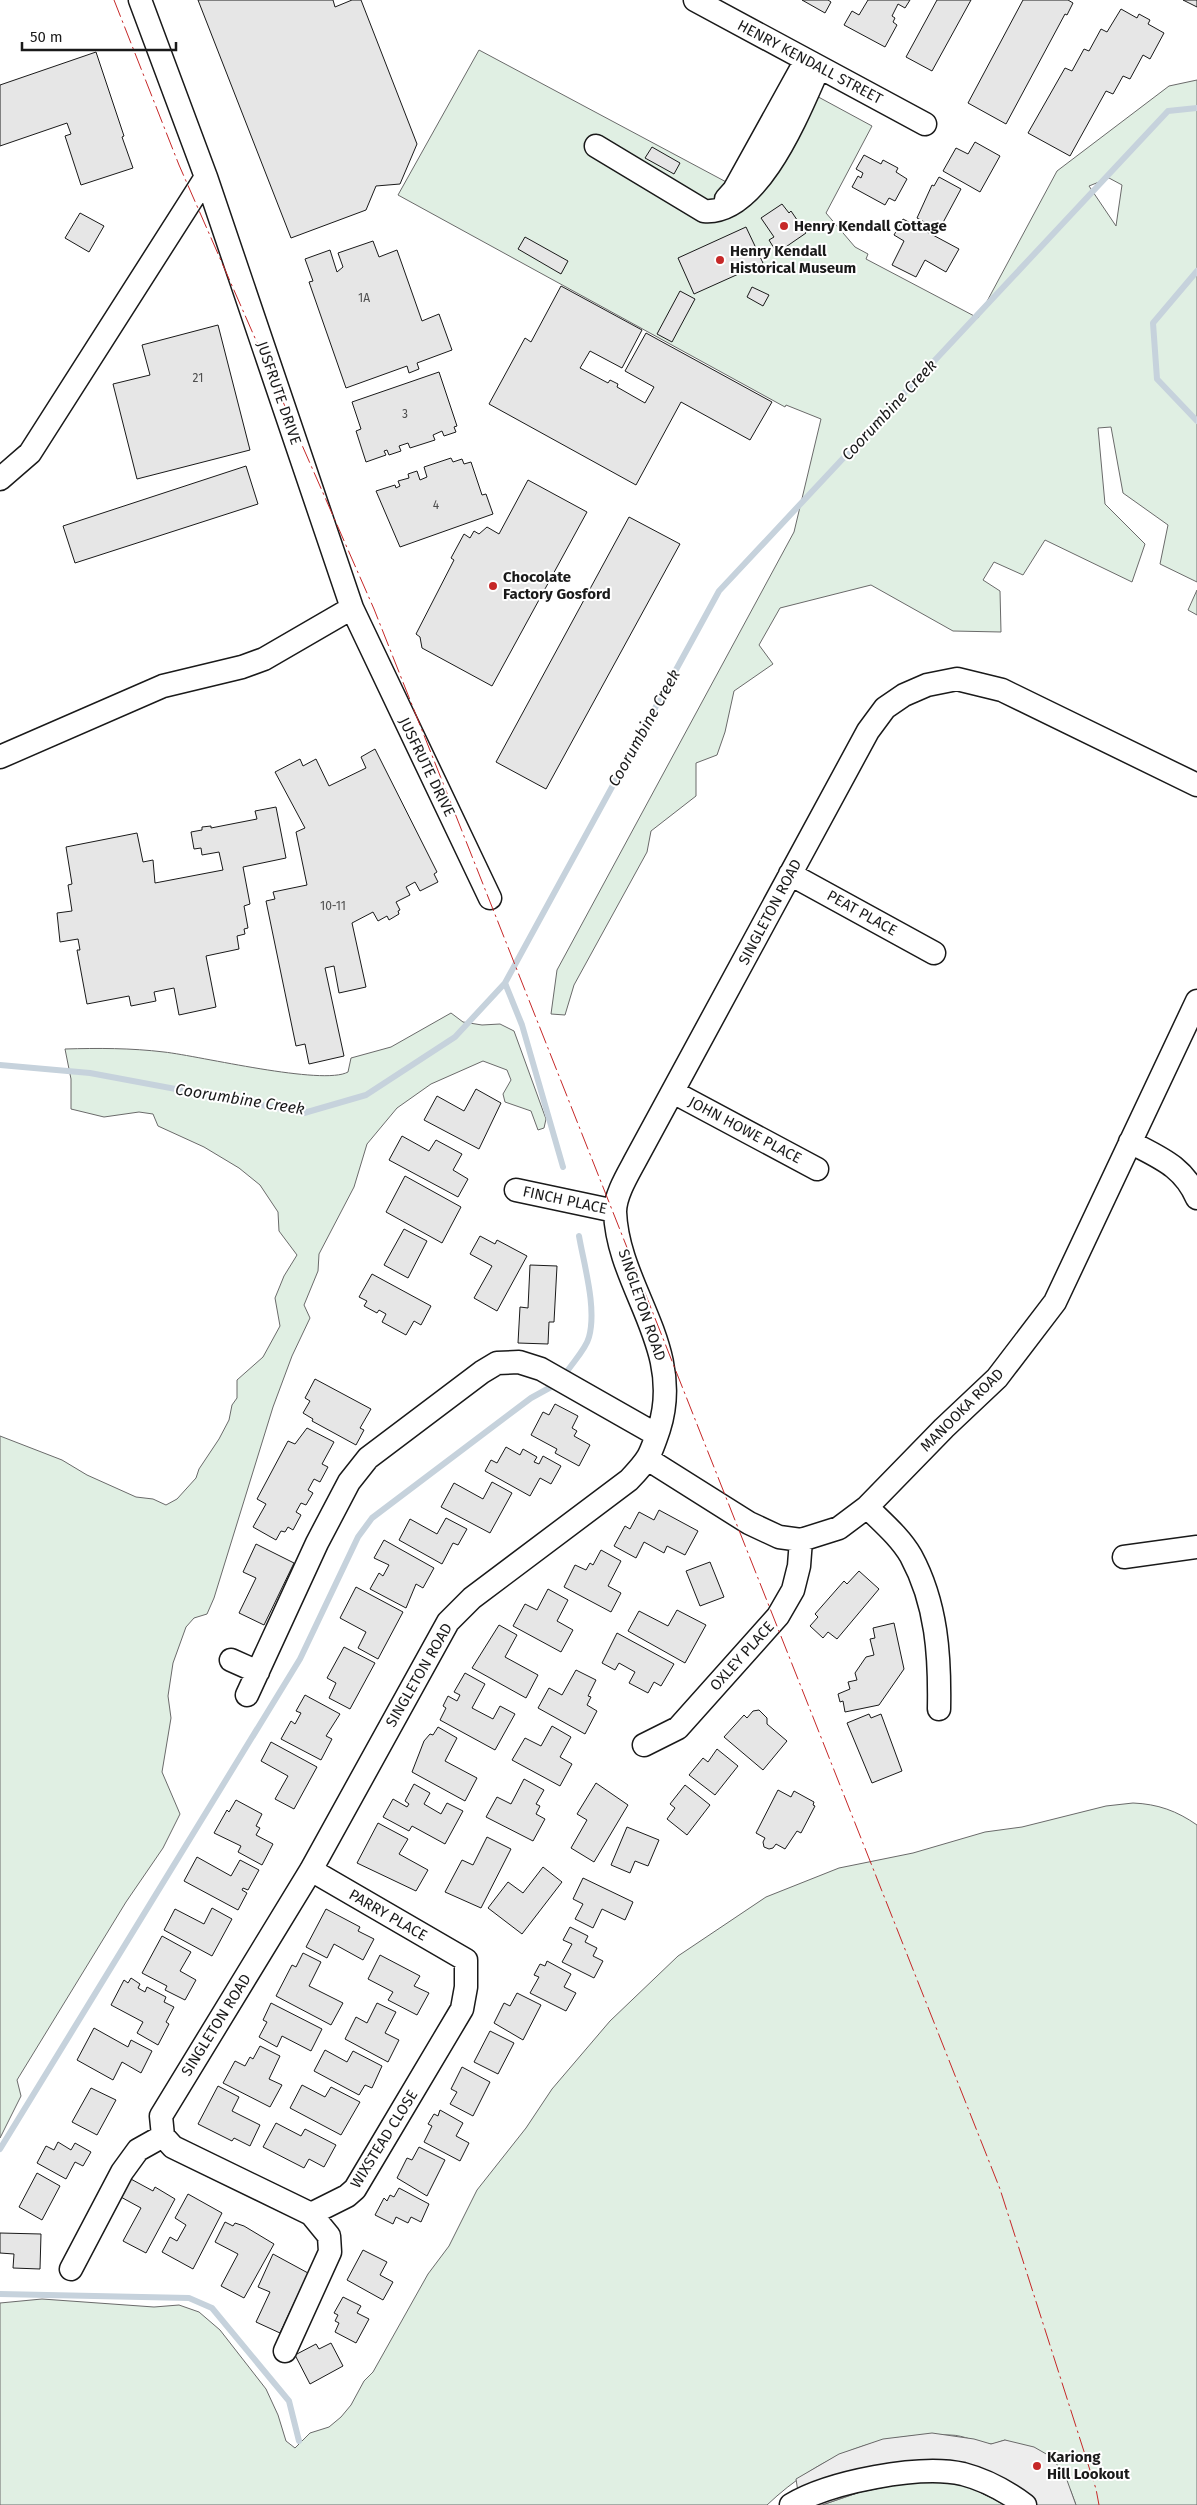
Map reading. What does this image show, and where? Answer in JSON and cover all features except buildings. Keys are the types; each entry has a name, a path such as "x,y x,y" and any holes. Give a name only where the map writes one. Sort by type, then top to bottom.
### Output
{"street":[{"name":"JUSFRUTE DRIVE","path":"140,0 206,177 352,608 490,898"},
{"name":"HENRY KENDALL STREET","path":"695,0 926,124"},
{"path":"596,146 704,211 716,212 742,199 766,171 798,114 813,64"},
{"path":"0,480 30,453 206,177"},
{"path":"0,756 163,686 242,667 264,658 352,608"},
{"name":"SINGLETON ROAD","path":"163,2136 161,2116 311,1870 448,1622 472,1598 629,1480 649,1460 662,1417 666,1379 657,1342 622,1251 615,1211 621,1191 636,1159 868,731 885,708 904,695 927,685 957,679 1002,690 1197,785"},
{"name":"PEAT PLACE","path":"790,874 934,953"},
{"name":"MANOOKA ROAD","path":"649,1460 749,1523 779,1537 801,1540 839,1528 867,1507 944,1428 997,1378 1055,1302 1197,1001"},
{"name":"JOHN HOWE PLACE","path":"673,1092 817,1169"},
{"path":"1130,1142 1166,1161 1189,1180 1197,1198"},
{"name":"FINCH PLACE","path":"516,1190 615,1211"},
{"path":"247,1694 317,1543 349,1482 368,1458 482,1372 497,1363 519,1362 541,1369 657,1434"},
{"path":"867,1507 894,1534 910,1555 924,1586 936,1626 940,1666 939,1709"},
{"name":"OXLEY PLACE","path":"644,1745 678,1728 778,1616 793,1590 799,1566 801,1540"},
{"path":"1124,1557 1197,1547"},
{"path":"231,1660 258,1672"},
{"name":"PARRY PLACE","path":"311,1870 466,1960"},
{"name":"WIXSTEAD CLOSE","path":"311,2214 347,2196 355,2189 462,2009 466,1987 466,1960"},
{"path":"71,2269 122,2172 138,2150 163,2136 173,2147 311,2214 329,2236 330,2252 285,2351"},
{"path":"791,2505 806,2496 860,2481 918,2472 962,2474 1004,2490 1025,2505"}],"green space":[{"path":"479,50 730,184 787,80 872,126 826,213 855,247 868,254 866,259 978,318 1057,171 1169,86 1197,80 1197,582 1160,564 1168,525 1123,493 1111,427 1098,428 1105,504 1145,544 1132,582 1045,540 1023,575 994,562 983,580 1000,591 1001,632 953,631 871,585 780,608 759,645 773,664 734,691 725,732 717,755 696,763 696,796 651,831 647,852 574,985 565,1015 551,1014 557,970 794,532 821,419 786,405 785,407 398,195","holes":["1109,178 1122,185 1116,226 1089,186"]},
{"path":"1197,590 1197,615 1188,610"},
{"path":"451,1013 463,1022 482,1025 500,1024 514,1031 546,1119 544,1128 538,1130 531,1111 505,1102 503,1094 511,1080 507,1070 483,1061 431,1084 397,1108 367,1144 354,1187 319,1254 318,1271 304,1305 310,1318 292,1356 273,1407 214,1598 207,1614 194,1618 186,1627 173,1663 168,1696 171,1718 162,1772 180,1814 163,1848 126,1902 17,2080 21,2096 0,2138 0,1436 62,1460 87,1475 136,1497 153,1499 166,1505 177,1499 196,1478 199,1469 229,1420 232,1405 237,1398 237,1380 263,1357 280,1326 275,1298 284,1276 297,1255 279,1231 278,1212 260,1185 239,1168 204,1147 158,1126 153,1114 139,1112 104,1117 71,1109 71,1079 65,1049 152,1051 288,1073 334,1075 348,1072 351,1058 391,1047"},
{"path":"1133,1803 1167,1809 1197,1825 1197,2505 1076,2505 1070,2489 1005,2440 991,2444 960,2436 924,2435 898,2438 851,2450 829,2460 808,2473 767,2505 0,2505 0,2303 42,2299 154,2307 179,2305 199,2312 220,2330 266,2389 278,2415 286,2441 295,2448 310,2433 329,2427 351,2405 364,2381 373,2372 428,2274 449,2246 477,2190 526,2128 552,2089 610,2021 678,1956 766,1897 839,1868 913,1853 985,1832 1022,1827 1106,1806"},
{"path":"916,2481 960,2482 1005,2505 822,2505 860,2492"}],"shaded area":[{"path":"932,2433 974,2439 991,2444 1005,2440 1034,2447 1048,2455 1064,2472 1076,2505 1005,2505 960,2482 915,2481 860,2492 822,2505 800,2505 796,2479 839,2454 883,2439"}],"waterway":[{"name":"Coorumbine Creek","path":"0,1065 90,1073 304,1113 366,1095 455,1037 505,983 719,591 1168,111 1197,108"},
{"name":"Coorumbine Creek","path":"1197,271 1153,323 1157,379 1197,421"},
{"path":"505,983 522,1025 563,1167"},
{"path":"566,1373 585,1346 591,1326 591,1300 579,1236"},
{"path":"0,2149 300,1659 358,1537 372,1518 531,1398 551,1387"},
{"path":"0,2294 189,2298 212,2308 289,2401 299,2441"}],"power":[{"path":"114,0 179,165 374,609 1000,2189 1096,2489 1099,2505"}],"place":[{"name":"Henry Kendall Cottage","path":"784,226"},
{"name":"Henry Kendall Historical Museum","path":"720,260"},
{"name":"Chocolate Factory Gosford","path":"493,586"},
{"name":"Kariong Hill Lookout","path":"1037,2466"}]}
